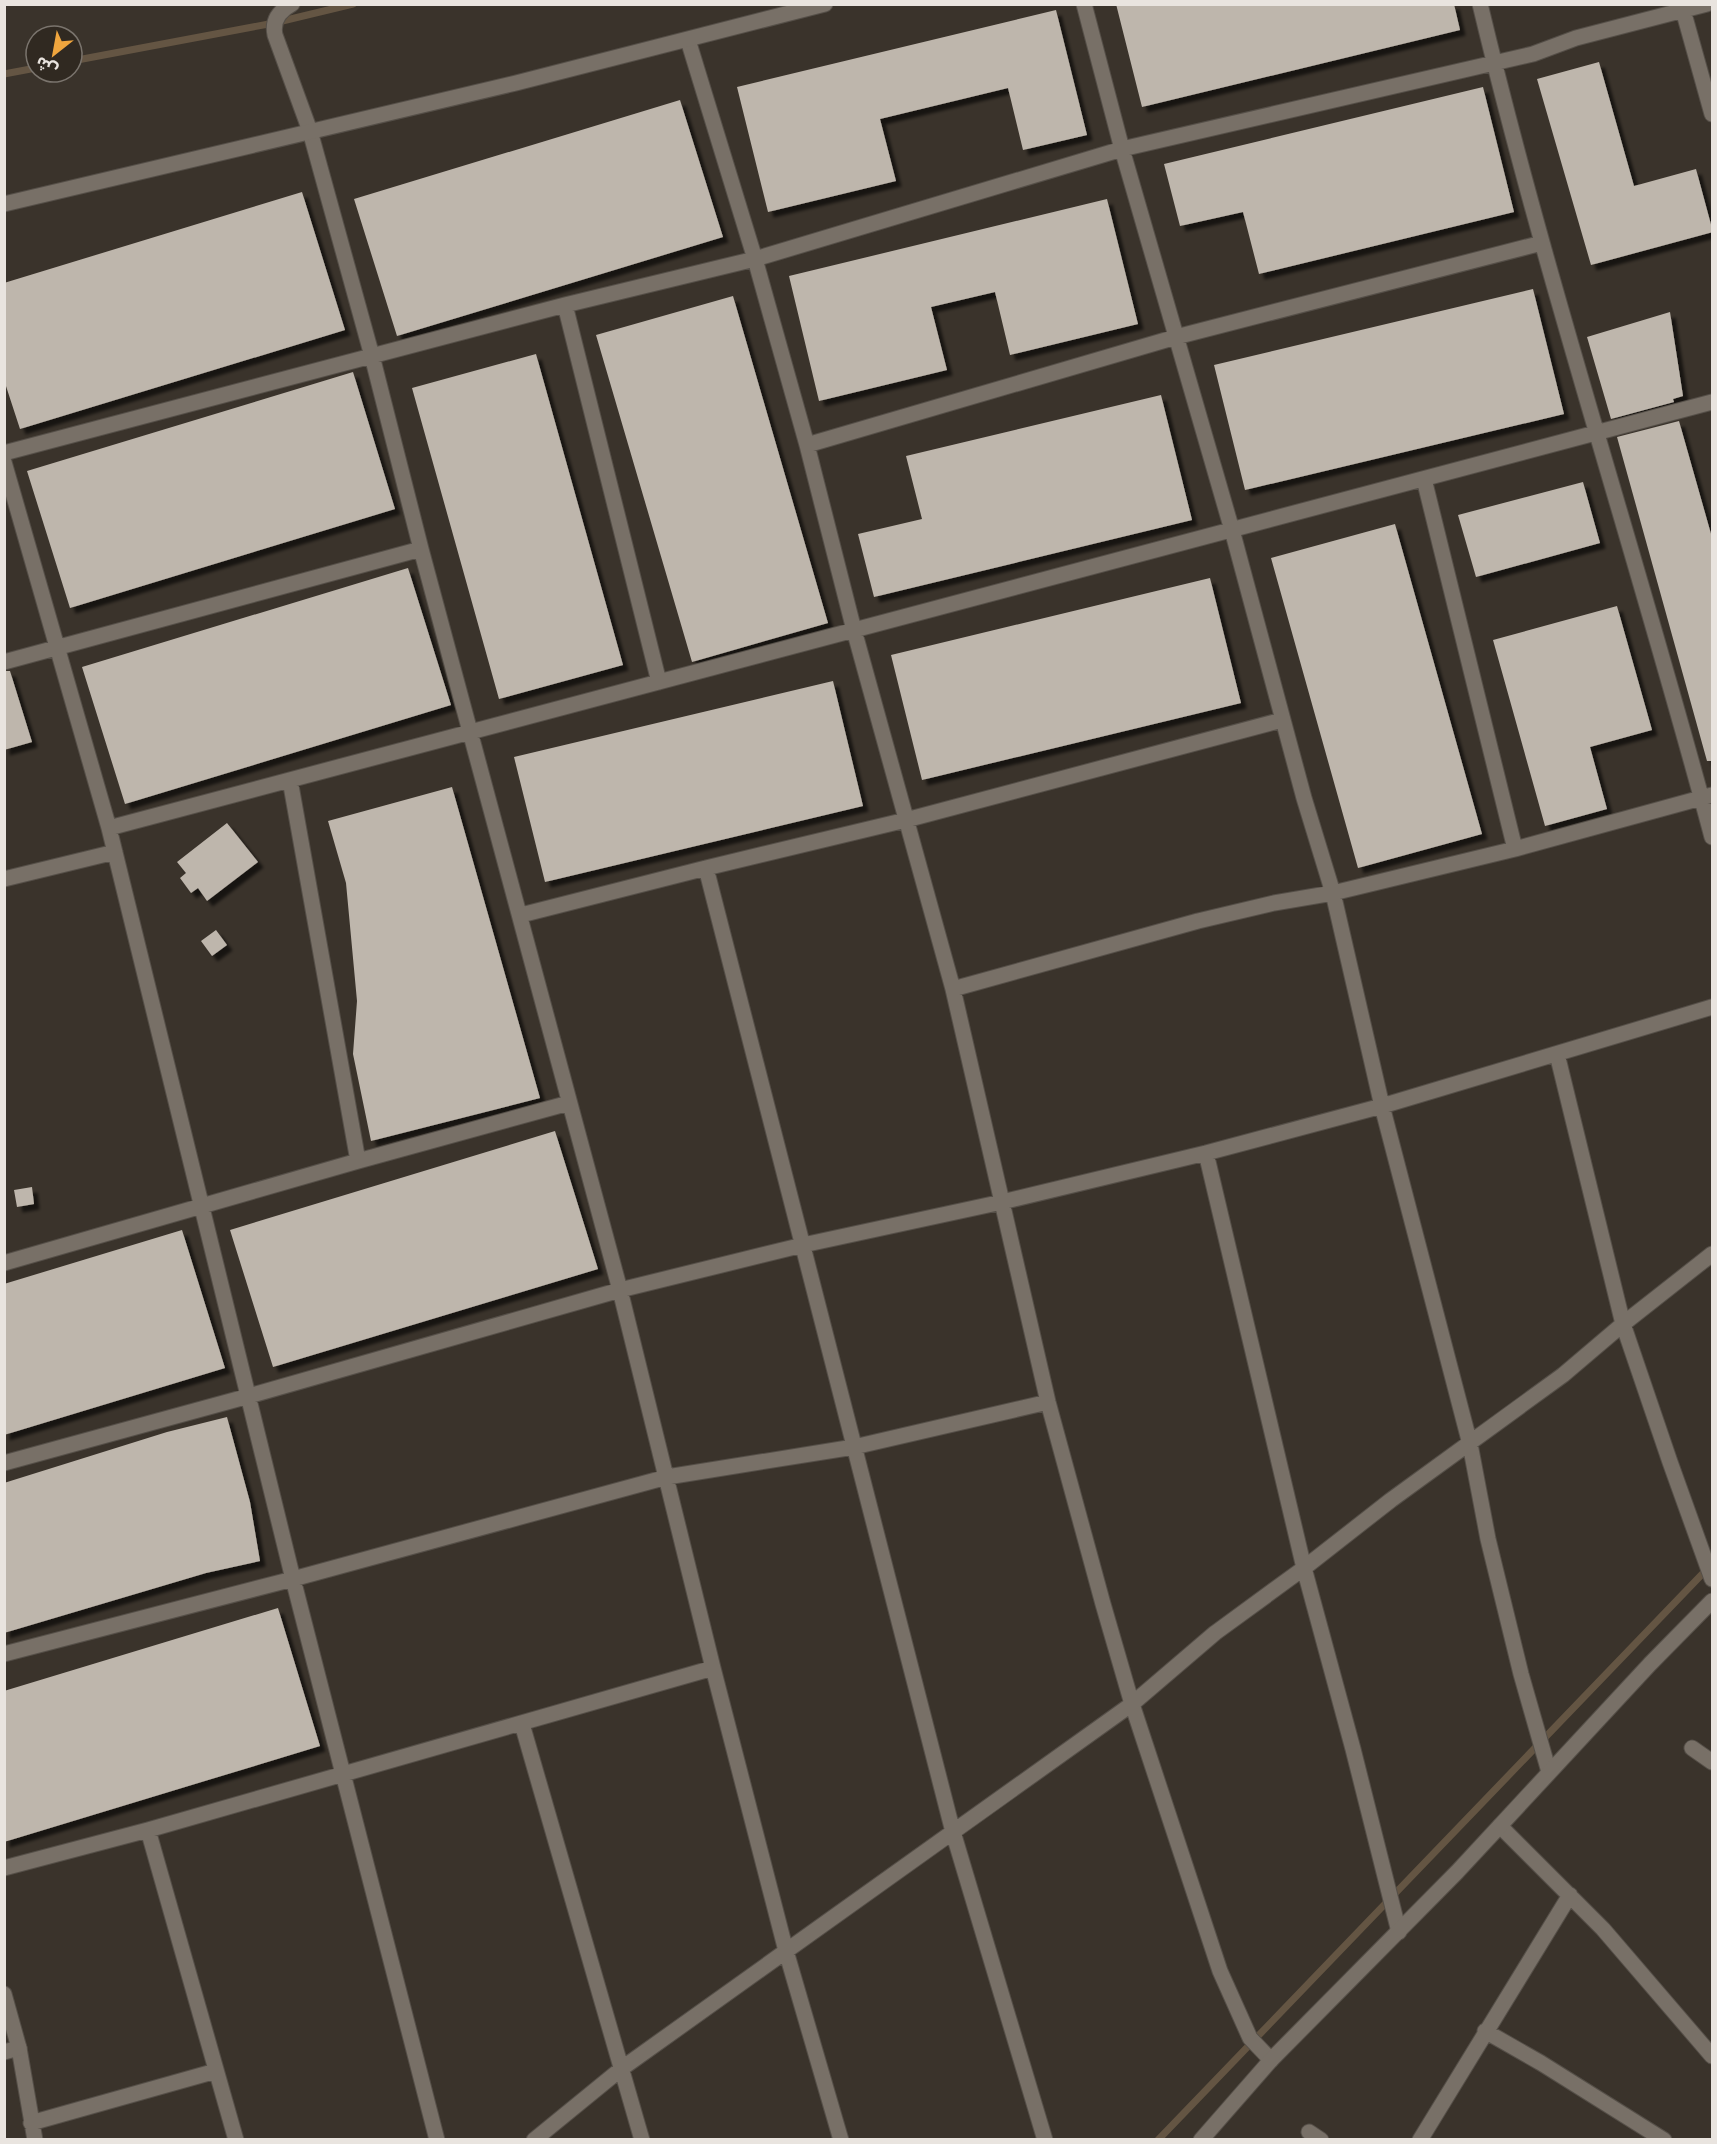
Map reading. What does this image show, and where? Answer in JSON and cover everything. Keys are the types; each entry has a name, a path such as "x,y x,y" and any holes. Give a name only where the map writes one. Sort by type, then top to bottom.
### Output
{"street":[{"path":"292,4 284,8 273,26 310,131 372,356 421,549 620,1290 713,1668 786,1951 841,2139"},
{"path":"4,204 516,83 825,4"},
{"path":"1084,4 1122,149 1232,530 1282,720 1333,893 1382,1106 1470,1444 1488,1539 1521,1674 1549,1772"},
{"path":"1480,4 1542,243 1707,796 1713,837"},
{"path":"4,453 565,305 754,259 1122,149 1533,54 1576,38 1707,4"},
{"path":"1683,10 1713,114"},
{"path":"688,40 807,445 854,630 953,989 1048,1402 1132,1704 1220,1971 1250,2038 1271,2060"},
{"path":"807,445 1176,337 1542,243"},
{"path":"565,305 659,682"},
{"path":"109,828 1713,402"},
{"path":"4,462 109,828 293,1579 437,2139"},
{"path":"1424,479 1515,849"},
{"path":"4,662 421,549"},
{"path":"520,915 906,820 1282,720"},
{"path":"291,780 358,1161"},
{"path":"953,989 1198,921 1274,903 1333,893 1515,849 1707,796"},
{"path":"4,879 115,852"},
{"path":"706,868 953,1832 1045,2139"},
{"path":"4,1463 620,1290 803,1245 1002,1202 1206,1153 1382,1106 1713,1007"},
{"path":"1557,1054 1623,1324 1713,1579"},
{"path":"4,1263 569,1103"},
{"path":"1206,1153 1304,1568 1356,1760 1399,1932"},
{"path":"534,2139 621,2069 1132,1704 1215,1633 1391,1500 1563,1375 1623,1324 1713,1254"},
{"path":"4,1654 293,1579 667,1477 854,1447 1048,1402"},
{"path":"1201,2139 1271,2060 1399,1932 1713,1601"},
{"path":"4,1868 148,1830 713,1668"},
{"path":"522,1724 642,2139"},
{"path":"1692,1748 1713,1762"},
{"path":"1500,1826 1603,1929 1713,2056"},
{"path":"148,1830 236,2139"},
{"path":"1420,2139 1570,1895"},
{"path":"4,1994 12,2050 35,2139"},
{"path":"1485,2031 1664,2139"},
{"path":"31,2123 216,2072"}],"building":[{"path":"1116,4 1454,4 1460,30 1142,107"},
{"path":"1056,10 1087,135 1023,150 1008,88 880,119 896,181 768,212 737,87"},
{"path":"1599,62 1634,186 1696,169 1713,232 1591,265 1537,79"},
{"path":"1483,87 1514,212 1259,274 1243,212 1180,226 1164,164"},
{"path":"680,100 723,237 397,336 354,199"},
{"path":"302,192 345,330 20,429 4,380 4,283"},
{"path":"1107,199 1138,324 1010,355 995,292 931,307 947,370 819,401 789,276"},
{"path":"1533,289 1564,414 1245,490 1214,365"},
{"path":"733,296 828,623 692,662 596,335"},
{"path":"1670,312 1683,396 1673,399 1674,402 1611,419 1587,337"},
{"path":"536,354 623,665 499,699 412,388"},
{"path":"353,372 395,509 70,608 27,471"},
{"path":"1161,395 1192,520 874,597 858,534 922,519 906,456"},
{"path":"1679,421 1713,541 1713,761 1707,761 1617,437"},
{"path":"1583,482 1600,543 1476,577 1458,515"},
{"path":"1395,524 1482,834 1358,868 1271,558"},
{"path":"408,568 451,705 125,804 82,667"},
{"path":"1210,578 1241,703 922,780 891,655"},
{"path":"1617,606 1652,730 1590,747 1607,809 1545,826 1493,640"},
{"path":"4,671 10,671 32,742 4,750"},
{"path":"833,681 863,806 545,882 514,757"},
{"path":"452,787 540,1098 371,1141 353,1054 357,1001 346,883 328,821"},
{"path":"227,823 258,862 207,901 198,888 191,893 180,878 186,873 177,862"},
{"path":"216,930 227,945 212,956 201,941"},
{"path":"555,1131 598,1269 273,1367 230,1230"},
{"path":"32,1187 34,1204 17,1207 14,1190"},
{"path":"182,1230 225,1368 4,1435 4,1284"},
{"path":"227,1417 250,1502 260,1561 206,1573 4,1633 4,1483 167,1432"},
{"path":"278,1608 320,1746 4,1842 4,1691"}],"waterway":[{"path":"84,59 274,23 353,4"},
{"path":"4,74 24,70"},
{"path":"1158,2140 1709,1567"}]}
